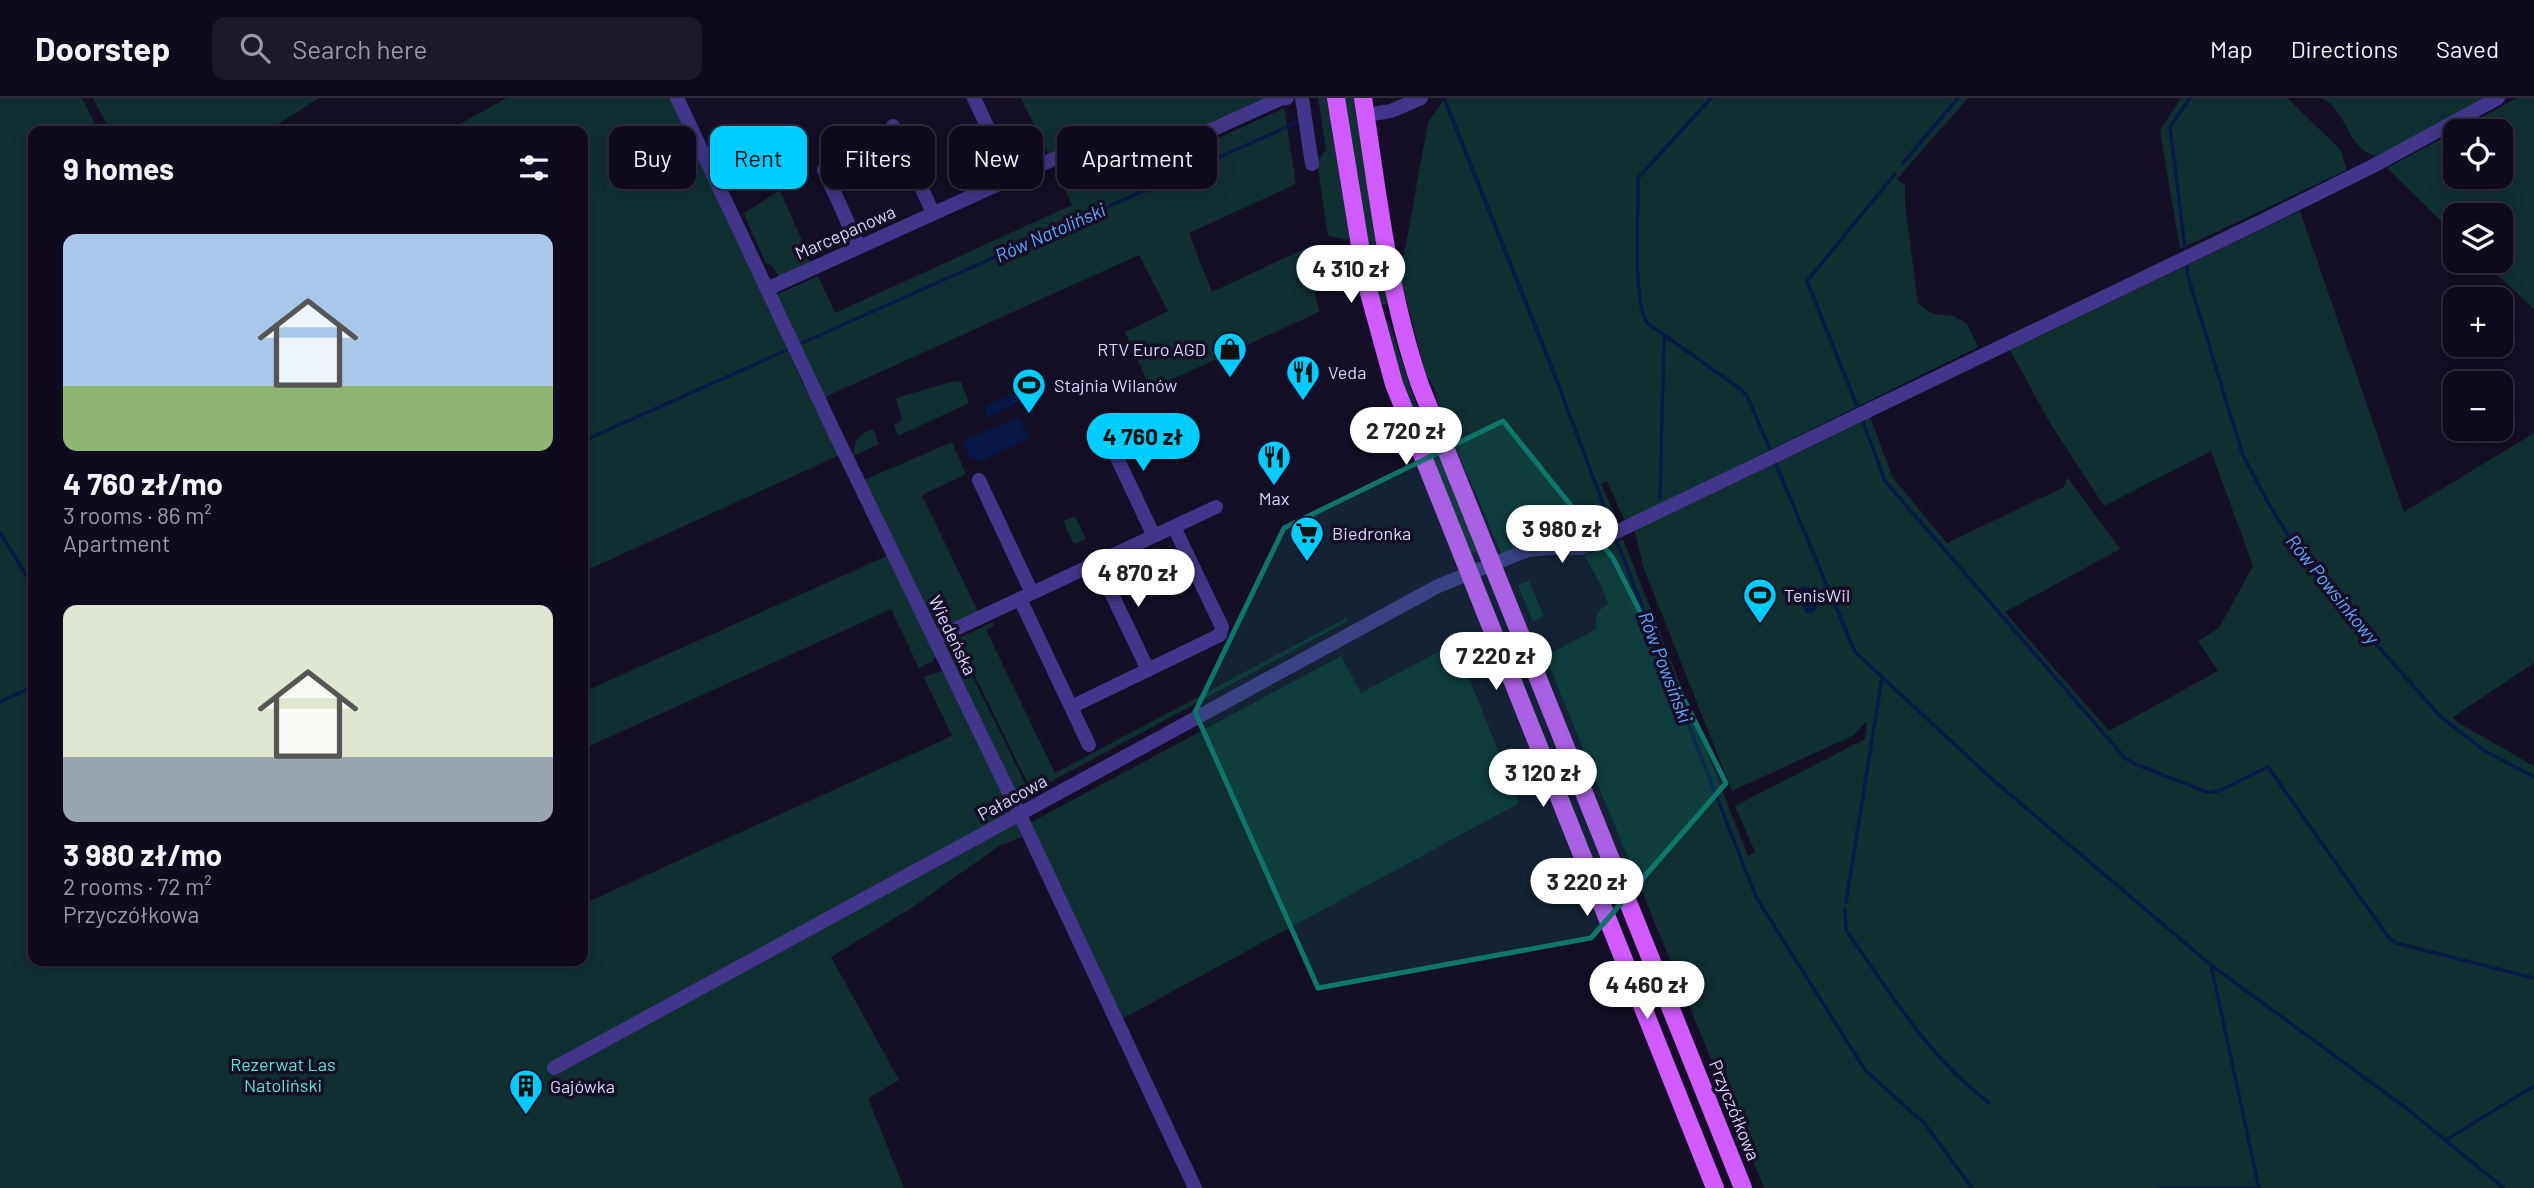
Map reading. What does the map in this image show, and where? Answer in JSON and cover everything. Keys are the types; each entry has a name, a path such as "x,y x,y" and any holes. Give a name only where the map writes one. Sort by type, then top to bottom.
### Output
{"main road":[{"path":"1336,98 1351,200 1373,314 1403,409 1716,1188"},
{"name":"Przyczółkowa","path":"1365,107 1389,272 1402,329 1420,385 1743,1188"},
{"path":"1373,314 1385,312 1393,315 1402,329"},
{"path":"1637,991 1649,1002 1659,1004 1667,1001"}],"street":[{"name":"Wiedeńska","path":"677,98 1195,1188"},
{"path":"974,98 987,126"},
{"name":"Marcepanowa","path":"1043,164 1074,151 1116,164 1138,163 1287,98"},
{"path":"1302,98 1312,164"},
{"path":"1365,107 1391,111 1421,98"},
{"name":"Pałacowa","path":"554,1068 1438,586 1538,548 1581,548 1614,533 2264,220 2373,166 2498,98"},
{"path":"833,189 859,247"},
{"path":"922,189 933,213"},
{"name":"Marcepanowa","path":"768,289 986,189"},
{"path":"1101,424 1154,536"},
{"path":"979,480 1089,745"},
{"path":"934,639 1216,507"},
{"path":"1071,707 1218,637 1222,629 1174,527"},
{"path":"1097,563 1148,670"}],"highlighted area":[{"path":"1503,421 1613,558 1726,783 1591,938 1318,988 1195,712 1284,528"}],"green space":[{"name":"Rezerwat Las Natoliński","path":"0,98 82,98 96,126 28,126 28,966 588,966 588,902 952,736 924,677 941,671 945,673 1024,836 999,846 913,907 831,957 899,1080 868,1098 904,1188 0,1188"},
{"path":"93,98 319,98 275,126 107,126"},
{"path":"507,98 670,98 684,126 609,126 609,189 696,189 696,150 710,178 710,189 715,189 803,384 840,455 588,570 588,126 456,126"},
{"path":"1021,98 1271,98 1208,126 1057,126 1057,156 1049,156 1043,144 1043,126 1035,126"},
{"path":"1318,98 1329,98 1351,240 1328,236 1317,162 1326,149"},
{"path":"1343,98 1355,98 1390,304 1376,304"},
{"path":"1445,98 1968,98 1897,179 1905,186 1918,304 1933,314 1954,316 1967,324 1978,347 1628,520 1624,519 1607,481 1601,484 1619,524 1568,546 1502,555 1439,408 1435,389 1426,375 1400,277 1428,122"},
{"path":"2181,98 2287,98 2340,149 2347,170 2180,249 2160,130"},
{"path":"2322,98 2486,98 2443,119 2443,122 2380,156 2361,148 2331,104"},
{"path":"2517,98 2534,98 2534,309 2495,273 2513,273 2513,203 2443,203 2443,223 2387,168 2443,138 2443,189 2513,189 2513,119 2478,119"},
{"path":"1284,108 1296,184 1189,233 1212,292 1306,248 1319,312 1151,389 1125,332 1168,311 1139,255 825,397 776,295 818,276 835,313 1072,205 1064,189 1217,189 1217,139"},
{"path":"780,190 812,264 780,278 772,266 765,262 744,213"},
{"path":"2300,211 2404,512 2534,433 2534,663 2453,717 2457,722 2534,766 2534,1188 1764,1188 1545,656 1597,629 1598,614 1608,604 1584,555 1623,539 1748,856 1755,852 1735,806 1865,739 1867,721 1854,735 1732,791 1644,569 1634,529 1870,417 1893,478 1947,543 2064,487 2067,477 2120,549 2005,612 2109,731 2218,671 2198,641 2219,628 2253,566 2211,451 2104,506 2050,423 2010,350"},
{"path":"1384,318 1389,322 1415,401 1479,550 1469,554 1409,407"},
{"path":"954,381 961,382 969,403 898,436 894,425 902,418 896,398"},
{"path":"873,429 879,444 853,456 858,439"},
{"path":"952,442 966,474 922,495 979,614 937,631 864,480"},
{"path":"1075,516 1086,539 1074,544 1063,521"},
{"path":"889,555 936,654 933,661 919,668 891,609 588,747 588,690"},
{"path":"1529,581 1544,616 1533,622 1518,585"},
{"path":"1346,618 1348,621 1032,792 957,639 993,622 994,626 986,630 1055,773"},
{"path":"953,637 1030,793 1018,800 944,649 946,642"},
{"path":"1455,643 1519,803 1120,1020 1028,824 1341,656 1361,693"}],"water":[{"path":"1015,392 1019,402 988,417 984,407"},
{"path":"1019,417 1029,438 981,461 970,458 962,441"},
{"path":"1804,586 1810,588 1817,605 1814,612 1806,614 1797,590"}],"waterway":[{"name":"Rów Powsiński","path":"1444,98 1552,368 1613,530"},
{"path":"1711,98 1638,178 1639,295 1647,323 1742,390 1770,449"},
{"path":"1903,163 1958,98"},
{"name":"Rów Powsinkowy","path":"2185,248 2170,127 2190,98"},
{"name":"Rów Natoliński","path":"802,343 1298,122"},
{"path":"1857,406 1807,281 1895,174"},
{"name":"Rów Powsinkowy","path":"2187,263 2188,276 2242,453 2296,548 2318,579 2441,717 2485,751 2534,777"},
{"path":"1660,498 1664,335"},
{"name":"Rów Natoliński","path":"588,439 787,350"},
{"path":"1862,419 1885,481 2125,758 2207,792 2219,791 2268,767 2389,938 2396,943 2534,978"},
{"path":"1775,462 1855,652 1993,780 2211,965 2406,1108 2504,1188"},
{"path":"0,532 28,579"},
{"name":"Rów Powsiński","path":"1615,537 1756,897 1865,1070 1925,1124 1972,1188"},
{"path":"1846,902 1882,677"},
{"name":"Rów Natoliński","path":"0,702 28,689"},
{"path":"1845,909 1846,930 1911,1022 1947,1065 1989,1103"},
{"path":"2211,965 2259,1188"},
{"path":"2446,1140 2534,1086"},
{"path":"2161,1188 2259,1188"}],"place":[{"name":"RTV Euro AGD","path":"1230,379"},
{"name":"Veda","path":"1303,402"},
{"name":"Stajnia Wilanów","path":"1029,415"},
{"name":"Max","path":"1274,487"},
{"name":"Biedronka","path":"1307,563"},
{"name":"TenisWil","path":"1760,625"},
{"name":"Gajówka","path":"526,1116"}]}
